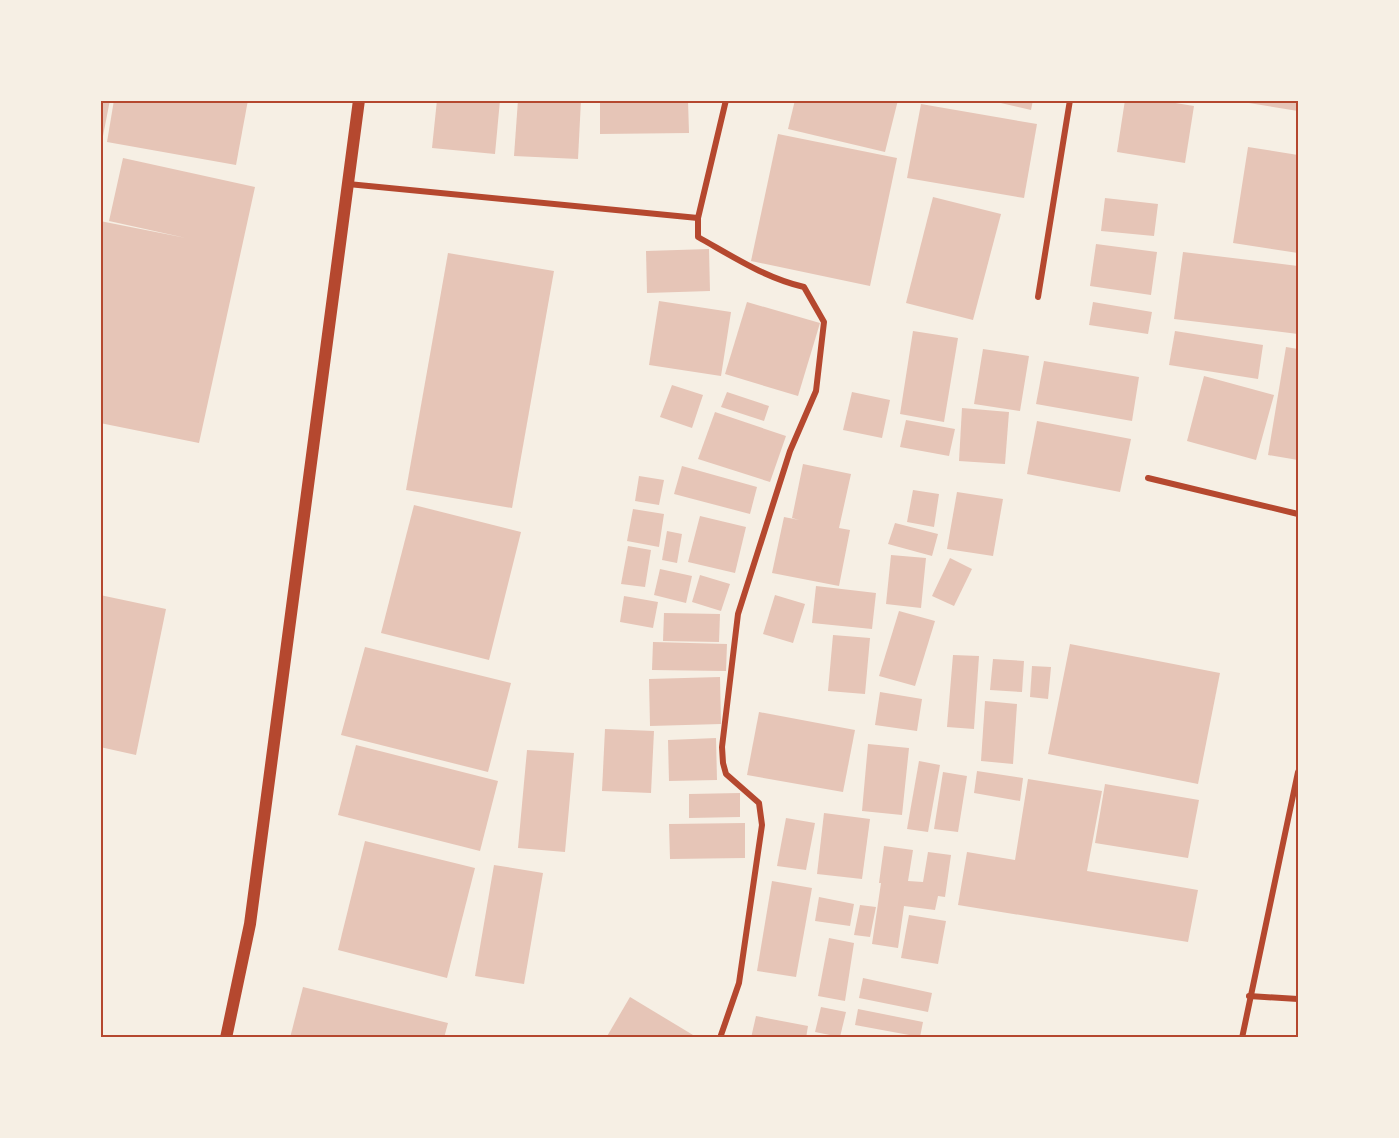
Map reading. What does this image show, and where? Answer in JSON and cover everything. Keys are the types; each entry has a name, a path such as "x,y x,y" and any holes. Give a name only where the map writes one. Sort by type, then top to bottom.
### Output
{"main road":[{"path":"226,1038 250,924 359,100"}],"street":[{"path":"720,1038 739,983 762,825 759,803 726,774 723,763 722,747 738,614 790,451 816,391 824,322 804,287 788,283 747,265 698,237 698,218 726,100"},
{"path":"1038,297 1070,100"},
{"path":"348,184 698,218"},
{"path":"1148,478 1299,514"},
{"path":"1242,1038 1299,772"},
{"path":"1250,996 1299,999"}],"building":[{"path":"100,100 110,100 102,141 100,141"},
{"path":"114,100 248,100 236,165 107,142"},
{"path":"437,100 500,100 495,154 432,148"},
{"path":"518,100 581,100 578,159 514,156"},
{"path":"688,100 689,133 600,134 600,101"},
{"path":"795,100 898,100 885,152 788,129"},
{"path":"988,100 1033,100 1031,110"},
{"path":"1125,100 1157,100 1194,106 1185,163 1117,152"},
{"path":"1249,100 1298,100 1298,111 1249,103"},
{"path":"921,104 1037,124 1024,198 907,178"},
{"path":"778,134 897,158 870,286 751,261"},
{"path":"1248,147 1298,155 1298,253 1233,243"},
{"path":"123,158 255,187 199,443 100,423 100,221 186,238 109,221"},
{"path":"933,197 1001,214 973,320 906,303"},
{"path":"1105,198 1158,204 1154,236 1101,231"},
{"path":"1096,244 1157,252 1151,295 1090,286"},
{"path":"709,249 710,291 647,293 646,251"},
{"path":"1183,252 1298,266 1298,334 1174,319"},
{"path":"448,253 554,271 512,508 406,490"},
{"path":"659,301 731,312 721,376 649,365"},
{"path":"747,302 820,323 798,396 725,374"},
{"path":"1093,302 1152,312 1148,334 1089,325"},
{"path":"913,331 958,338 944,422 900,414"},
{"path":"1175,331 1263,345 1258,379 1169,365"},
{"path":"1286,347 1298,349 1298,460 1268,455"},
{"path":"983,349 1029,356 1020,411 974,404"},
{"path":"1044,361 1139,377 1132,421 1036,404"},
{"path":"1204,376 1274,395 1256,460 1187,441"},
{"path":"672,385 703,395 692,428 660,417"},
{"path":"727,392 769,406 764,421 721,407"},
{"path":"852,392 890,400 882,438 843,430"},
{"path":"962,408 1009,412 1005,464 959,461"},
{"path":"715,412 786,436 770,482 698,459"},
{"path":"906,420 955,429 949,456 900,447"},
{"path":"1037,421 1131,439 1120,492 1027,474"},
{"path":"803,464 851,474 839,528 850,530 839,586 772,573 784,517 799,520 792,518"},
{"path":"682,466 757,487 750,514 674,494"},
{"path":"639,476 664,480 659,505 635,501"},
{"path":"913,490 939,494 934,527 907,522"},
{"path":"957,492 1003,499 993,556 947,549"},
{"path":"414,505 521,532 489,660 381,633"},
{"path":"633,509 664,514 659,547 627,541"},
{"path":"700,516 746,527 735,573 688,562"},
{"path":"895,523 938,534 932,556 888,544"},
{"path":"667,531 682,534 677,563 662,560"},
{"path":"628,546 651,550 645,587 621,584"},
{"path":"891,555 926,558 921,608 886,604"},
{"path":"950,558 972,569 954,606 932,596"},
{"path":"660,569 692,576 686,603 654,595"},
{"path":"700,575 730,584 721,611 692,602"},
{"path":"816,586 876,593 872,629 812,623"},
{"path":"100,595 166,609 136,755 100,747"},
{"path":"775,595 805,604 793,643 763,634"},
{"path":"624,596 658,602 653,628 620,622"},
{"path":"899,611 935,621 915,686 879,676"},
{"path":"664,613 720,614 719,642 663,641"},
{"path":"833,635 870,638 865,694 828,691"},
{"path":"653,642 727,644 726,671 652,670"},
{"path":"1070,644 1220,673 1198,784 1048,754"},
{"path":"365,647 511,683 488,772 341,735"},
{"path":"953,655 979,656 974,729 947,727"},
{"path":"993,659 1024,661 1022,692 990,690"},
{"path":"1032,666 1051,667 1048,699 1030,697"},
{"path":"720,677 721,724 650,726 649,679"},
{"path":"880,692 922,699 917,731 875,725"},
{"path":"985,701 1017,704 1013,764 981,761"},
{"path":"759,712 855,730 843,792 747,775"},
{"path":"605,729 654,731 651,793 602,791"},
{"path":"716,738 717,780 669,781 668,740"},
{"path":"868,744 909,748 902,815 862,811"},
{"path":"356,745 498,781 480,851 338,815"},
{"path":"527,750 574,753 565,852 518,848"},
{"path":"919,761 940,765 928,832 907,829"},
{"path":"977,771 1023,778 1020,801 974,793"},
{"path":"943,772 967,776 958,832 934,829"},
{"path":"1028,779 1102,791 1087,871 1198,890 1188,942 958,905 967,852 1015,860"},
{"path":"1105,784 1199,800 1188,858 1095,843"},
{"path":"740,793 740,817 689,818 689,794"},
{"path":"824,813 870,819 862,879 817,874"},
{"path":"786,818 815,823 806,870 777,866"},
{"path":"745,823 745,858 670,859 669,824"},
{"path":"365,841 475,868 447,978 338,950"},
{"path":"884,846 913,850 908,881 923,882 928,852 951,855 945,897 938,896 935,910 904,906 898,948 872,944"},
{"path":"494,865 543,873 524,984 475,976"},
{"path":"772,881 812,888 796,977 757,971"},
{"path":"819,897 854,904 850,926 815,921"},
{"path":"860,905 876,907 870,937 854,935"},
{"path":"909,915 946,921 938,964 901,958"},
{"path":"829,938 854,943 845,1001 818,996"},
{"path":"863,978 932,993 928,1012 859,998"},
{"path":"303,987 448,1023 444,1038 290,1038"},
{"path":"630,997 698,1038 606,1038"},
{"path":"821,1007 846,1012 840,1037 815,1032"},
{"path":"858,1009 923,1022 920,1037 855,1025"},
{"path":"756,1016 808,1026 806,1038 751,1038"}]}
